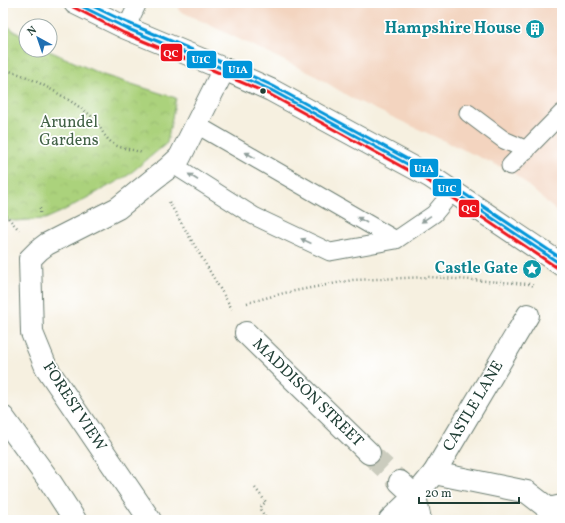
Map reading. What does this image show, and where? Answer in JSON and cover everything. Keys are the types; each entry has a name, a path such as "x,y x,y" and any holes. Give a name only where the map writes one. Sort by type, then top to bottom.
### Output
{"street":[{"path":"76,3 126,28 271,90 432,177 562,264"},
{"path":"155,178 180,157 224,69"},
{"name":"FOREST VIEW","path":"150,520 46,367 32,333 30,259 47,244 118,208 155,178"},
{"name":"CASTLE LANE","path":"390,520 408,489 434,473 528,315"},
{"name":"MADDISON STREET","path":"246,333 369,453"},
{"path":"3,417 52,483 75,520"},
{"path":"434,473 527,492 553,512"},
{"path":"408,489 420,520"}],"lane":[{"path":"126,28 138,3"},
{"path":"468,113 504,140 526,150"},
{"path":"510,166 562,113"},
{"path":"196,125 396,240"},
{"path":"172,164 254,216 330,252 396,240 434,214 453,191"}],"path":[{"path":"3,69 29,78 55,92 91,116 109,140 117,146 142,153 146,158 155,178 246,333"},
{"path":"246,303 284,293 353,280 429,277 529,284 540,288"},
{"path":"231,307 238,305"},
{"path":"255,488 266,502 260,509 267,520"}],"shaded area":[{"path":"181,3 562,3 562,216 514,173 353,99 314,75 178,10"}],"green space":[{"name":"Arundel Gardens","path":"3,23 18,33 18,58 58,58 58,55 103,75 176,98 167,143 127,176 61,212 45,219 15,221 5,220 3,218"}],"tunnel":[{"path":"369,453 400,482"}],"transit line":[{"name":"U1C","path":"75,3 126,28 271,90 431,177 562,265"},
{"name":"U1A","path":"86,3 128,23 226,64 273,86 433,173 562,259"},
{"name":"QC","path":"73,7 124,33 269,94 428,181 559,269"}],"place":[{"name":"Hampshire House","path":"535,29"},
{"name":"Castle Gate","path":"532,269"}]}
